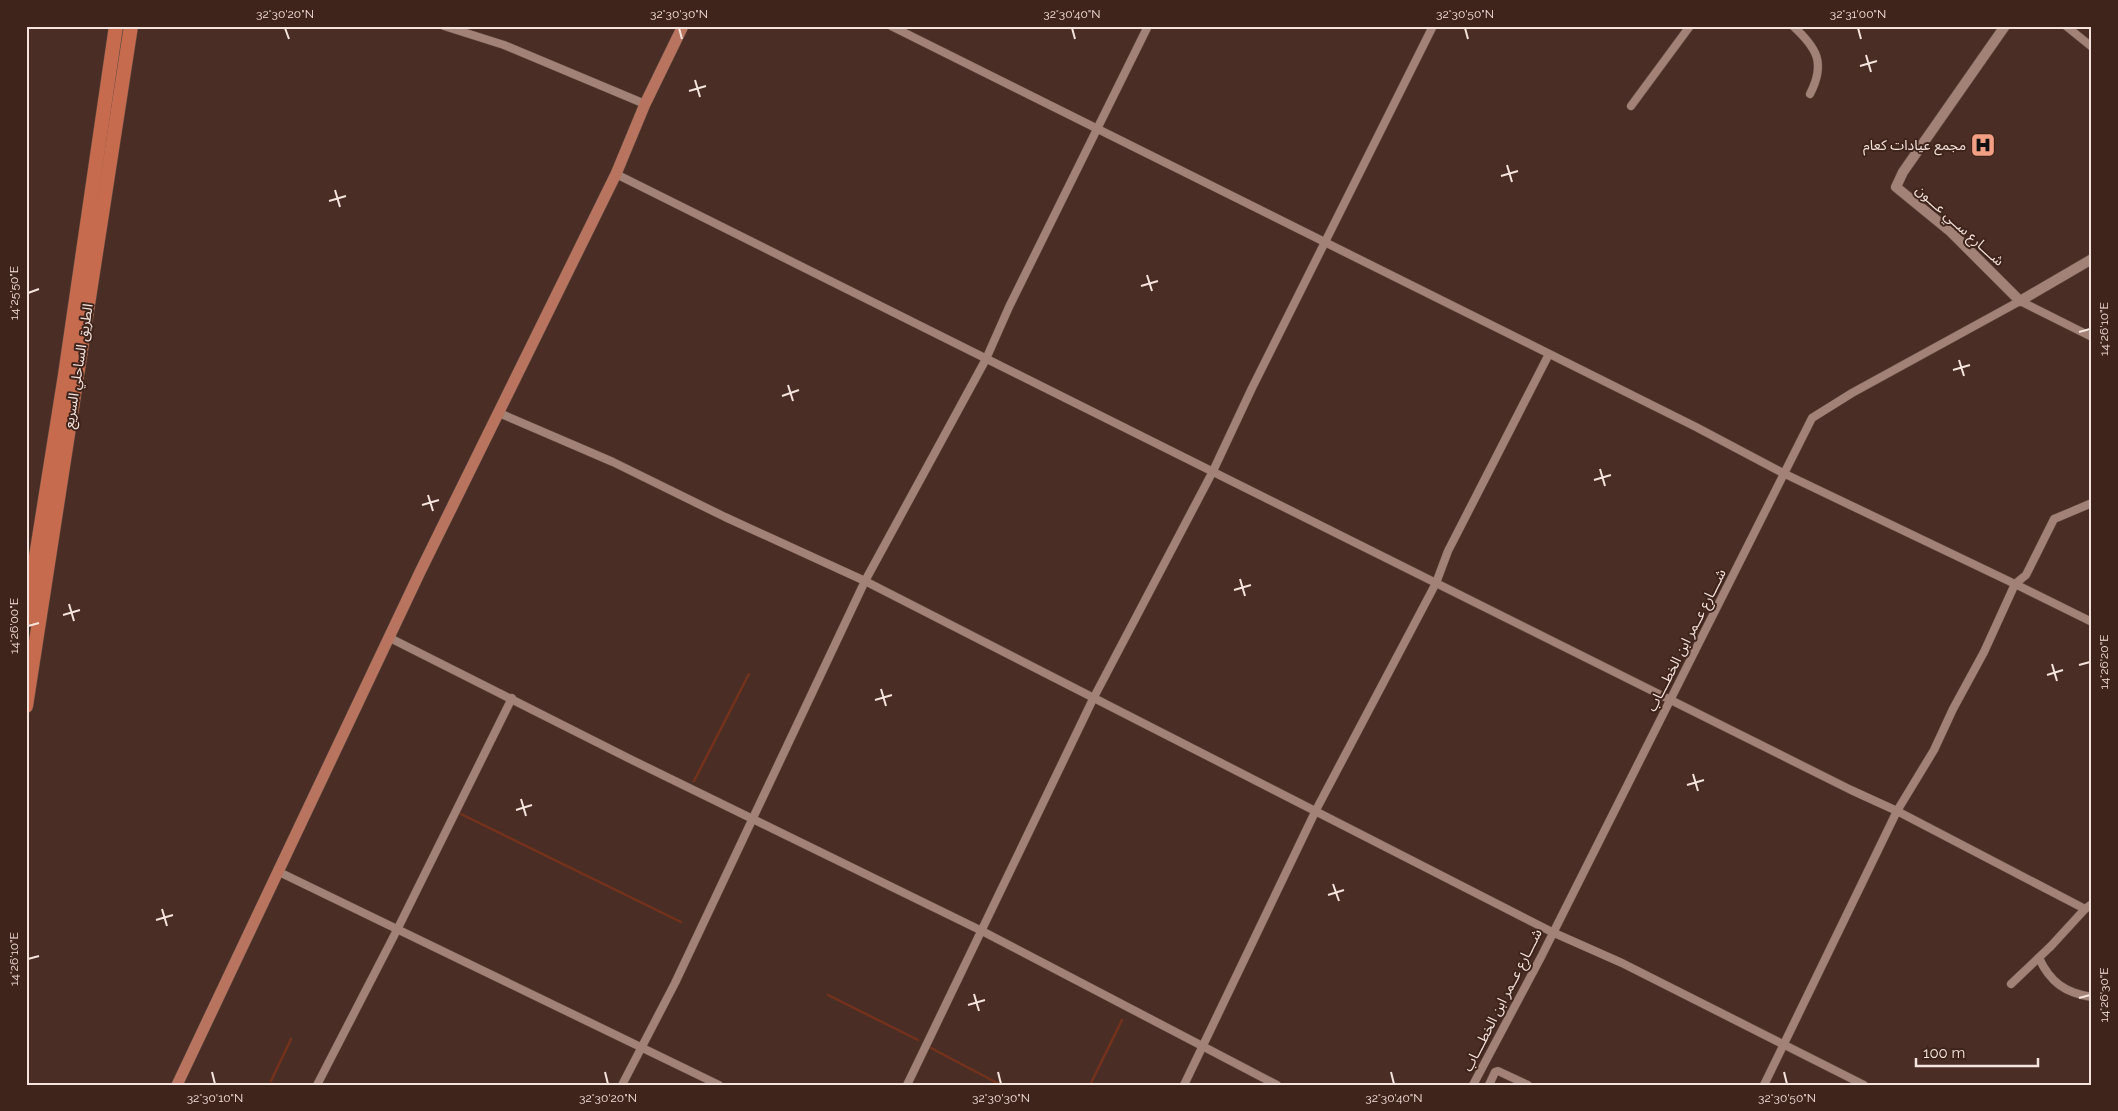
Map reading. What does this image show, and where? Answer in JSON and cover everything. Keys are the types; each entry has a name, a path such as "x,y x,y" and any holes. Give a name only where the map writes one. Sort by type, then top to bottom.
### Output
{"highway":[{"name":"الطريق الساحلي السريع","path":"26,619 116,26"},
{"name":"الطريق الساحلي السريع","path":"26,706 131,26"}],"main road":[{"path":"176,1085 420,572 616,174 645,104 683,26"}],"street":[{"path":"444,26 504,45 645,104"},
{"path":"891,26 1326,242 1783,473 2092,622"},
{"path":"622,1085 675,983 865,581 986,359 1009,307 1096,128 1148,26"},
{"path":"907,1085 1093,699 1213,471 1252,388 1433,26"},
{"path":"1631,106 1690,26"},
{"path":"1793,26 1808,40 1817,57 1818,78 1810,94"},
{"name":"شــــارع ســي عـــون","path":"2005,26 1903,172 1896,187 1951,232 2020,301"},
{"path":"2066,26 2092,46"},
{"path":"616,174 2088,906 2039,958 2011,984"},
{"path":"2020,301 2092,259"},
{"path":"2020,301 2092,337"},
{"name":"شــــارع عــمر ابن الخطــــاب","path":"1473,1085 1541,957 1806,427 1820,411 2020,301"},
{"path":"1184,1085 1316,810 1436,583 1448,551 1549,354"},
{"path":"499,413 613,462 725,517 865,581 1552,932 1622,963 1864,1085"},
{"path":"1764,1085 1898,811 1934,750 1984,652 2015,584 2026,575 2054,519 2092,503"},
{"path":"390,638 752,819 982,931 1278,1085"},
{"path":"317,1085 398,928 512,698"},
{"path":"277,871 642,1046 718,1085"},
{"path":"2039,958 2053,982 2066,990 2092,997"},
{"path":"1489,1085 1495,1072 1498,1071 1528,1085"}],"waterway":[{"path":"694,781 749,674"},
{"path":"461,814 681,922"},
{"path":"828,995 918,1040"},
{"path":"1090,1085 1122,1020"},
{"path":"271,1081 291,1039"},
{"path":"929,1047 1001,1085"}],"place":[{"name":"مجمع عيادات كعام","path":"1983,145"}]}
